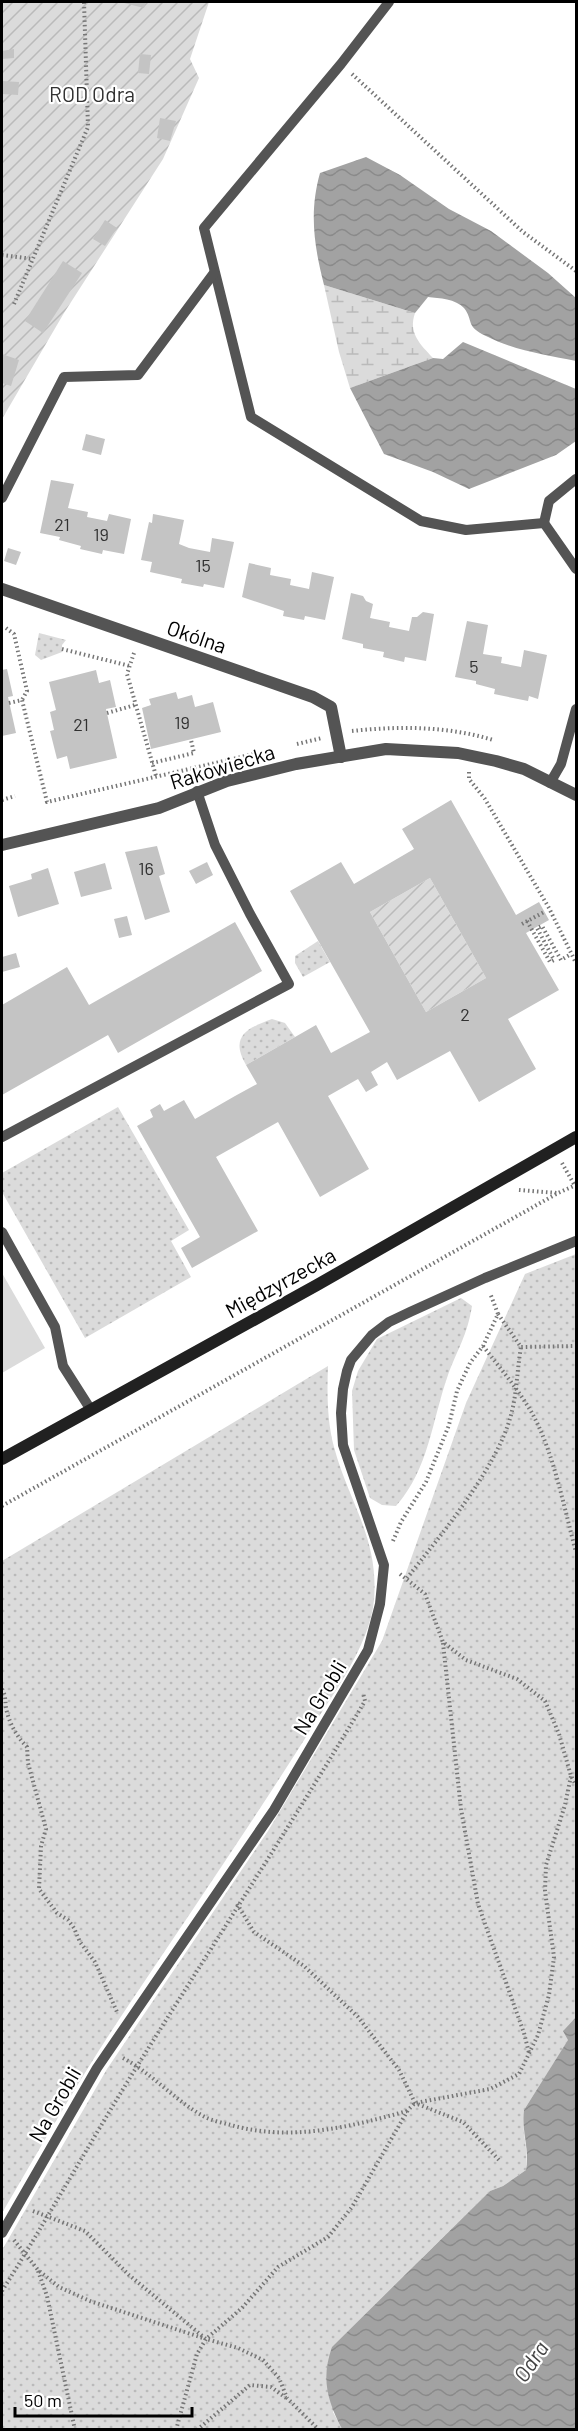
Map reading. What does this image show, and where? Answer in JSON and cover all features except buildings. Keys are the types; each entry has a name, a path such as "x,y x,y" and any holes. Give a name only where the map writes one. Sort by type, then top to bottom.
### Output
{"street":[{"name":"Okólna","path":"2,589 313,697 331,707 341,757"},
{"name":"Rakowiecka","path":"2,845 159,808 227,781 296,764 386,749 458,753 524,769 550,783"},
{"path":"550,783 576,795"},
{"name":"Międzyrzecka","path":"2,1459 317,1285 576,1137"}],"lane":[{"path":"389,2 341,64 204,228 251,417 422,521 466,530 543,523"},
{"path":"2,498 64,377 138,375 214,273"},
{"path":"543,523 549,501 576,479"},
{"path":"543,523 576,568"},
{"path":"550,783 561,764 576,709"},
{"path":"2,1137 289,984 215,845 197,791"},
{"path":"2,1232 55,1327 63,1366 91,1410"},
{"name":"Na Grobli","path":"4,2229 97,2068 274,1810 368,1650 380,1604 384,1565 343,1445 341,1429 343,1389 351,1360 372,1335 389,1322 485,1278 576,1241"}],"path":[{"path":"14,304 88,127 84,2"},
{"path":"341,64 523,232 576,271"},
{"path":"2,255 33,258"},
{"path":"6,628 14,634 27,691 22,700 47,802"},
{"path":"136,646 127,674 156,776"},
{"path":"62,649 130,666"},
{"path":"9,703 22,700"},
{"path":"107,713 135,705"},
{"path":"152,763 194,753 191,740"},
{"path":"462,770 476,772"},
{"path":"469,771 469,779 485,800 544,898 576,963"},
{"path":"2,800 15,796"},
{"path":"522,924 544,912"},
{"path":"527,921 550,962 554,960 537,928 542,926 561,960 571,954"},
{"path":"2,1506 395,1283 558,1193 576,1186 566,1169"},
{"path":"407,1578 456,1516 499,1445 511,1417 521,1347 498,1314 485,1278"},
{"path":"498,1314 483,1346 470,1362 457,1391 448,1425 426,1482 401,1522 384,1565 407,1578 425,1594 443,1642 461,1809 478,1904 530,2053"},
{"path":"483,1346 516,1388 532,1414 547,1450 576,1552"},
{"path":"521,1347 576,1346"},
{"path":"443,1642 466,1660 517,1679 545,1701 576,1785"},
{"path":"2,2290 49,2217 84,2152 137,2066 292,1823 365,1701 356,1672"},
{"path":"2,1689 6,1699 6,1710 19,1739 27,1747 28,1763 38,1805 44,1819 46,1831 41,1846 39,1889 60,1917 68,1920 74,1928 80,1942 94,1962 108,1995 127,2026"},
{"path":"176,2430 197,2354 206,2339 242,2308 278,2267 328,2237 352,2207 408,2110 416,2103 490,2089 519,2074 538,2035 549,1995 554,1957 545,1891 546,1865 565,1805 571,1776"},
{"path":"223,1883 254,1932 304,1966 358,2017 399,2070 416,2103 463,2122 499,2160"},
{"path":"110,2050 137,2066 169,2093 207,2118 246,2129 282,2134 333,2129 408,2110"},
{"path":"19,2205 85,2231 129,2275 206,2339"},
{"path":"4,2229 38,2270 59,2287 90,2301 238,2348 263,2360 279,2378 286,2398"},
{"path":"38,2270 47,2296 75,2430"},
{"path":"197,2430 250,2385 271,2387 320,2430"}],"green space":[{"name":"ROD Odra","path":"2,2 209,2 190,59 199,78 163,159 64,313 2,419"},
{"path":"324,285 415,313 413,326 416,338 433,358 350,388 339,352"},
{"path":"39,633 66,640 62,645 62,652 41,660 35,655"},
{"path":"430,878 486,978 426,1012 370,912"},
{"path":"318,941 330,962 303,977 295,963 295,956"},
{"path":"272,1019 285,1023 295,1037 246,1065 241,1055 240,1040 255,1026"},
{"path":"118,1107 189,1230 171,1241 191,1277 85,1338 2,1192 2,1173"},
{"path":"576,1254 576,2017 564,2030 569,2039 524,2110 526,2170 503,2186 490,2191 421,2259 333,2412 342,2429 2,2430 2,2250 107,2069 268,1831 382,1641 466,1403 525,1274"},
{"path":"2,1273 45,1348 2,1373"},
{"path":"461,1298 472,1306 470,1316 448,1375 423,1460 407,1492 396,1506 382,1505 370,1498 354,1450 352,1391 358,1371 377,1339"},
{"path":"328,1366 328,1407 332,1437 340,1467 361,1521 372,1558 374,1600 365,1635 337,1689 96,2055 2,2213 2,1561"}],"water":[{"path":"366,157 400,175 449,209 491,231 548,273 576,298 576,361 496,341 475,329 464,308 452,301 428,297 415,313 324,285 314,229 315,201 320,173"},
{"path":"463,342 576,389 576,441 556,455 469,489 433,472 384,454 350,388 433,358 443,359"},
{"name":"Odra","path":"576,2017 576,2429 342,2429 327,2389 327,2369 332,2347 490,2191 503,2186 526,2170 524,2110 568,2040 563,2031"}]}
